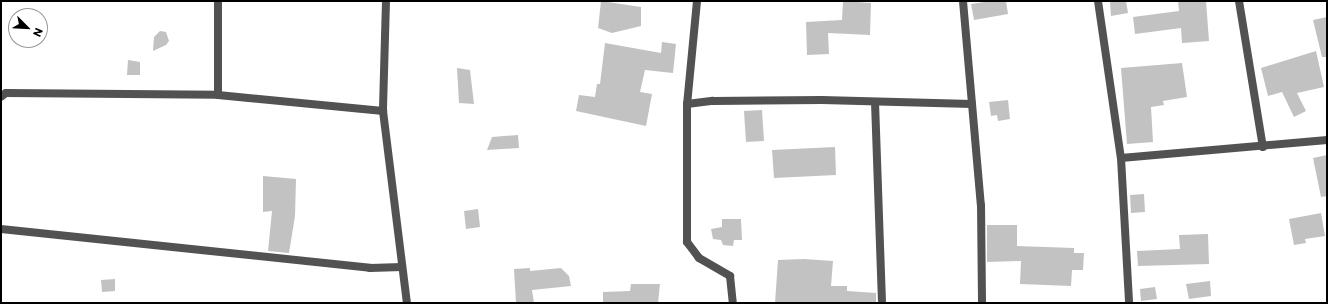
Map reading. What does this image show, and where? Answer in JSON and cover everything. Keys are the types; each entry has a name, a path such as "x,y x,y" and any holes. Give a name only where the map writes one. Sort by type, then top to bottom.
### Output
{"street":[{"path":"218,1 218,95"},
{"path":"386,1 383,111 407,303"},
{"path":"697,1 687,104 688,242 699,258 730,276 733,303"},
{"path":"963,1 980,205 982,303"},
{"path":"1098,1 1121,158 1129,303"},
{"path":"1239,1 1263,147"},
{"path":"1,97 6,93 218,95 383,111"},
{"path":"687,104 713,101 972,104"},
{"path":"875,102 882,303"},
{"path":"1121,158 1263,147 1327,140"},
{"path":"1,230 370,268 402,267"}],"building":[{"path":"601,1 641,7 641,26 612,33 598,28"},
{"path":"843,1 871,3 870,35 828,33 829,54 807,55 806,22 842,20"},
{"path":"991,1 1006,1 1008,14 974,20 971,4"},
{"path":"1126,1 1128,13 1111,16 1110,2"},
{"path":"1178,1 1206,1 1209,41 1182,43 1181,28 1135,34 1133,17 1179,11"},
{"path":"1327,17 1327,57 1322,57 1313,20"},
{"path":"160,31 166,32 169,41 166,45 153,51 154,37"},
{"path":"662,42 676,44 673,73 645,70 640,92 652,94 646,126 576,111 579,95 595,97 597,84 600,84 605,43 661,53"},
{"path":"1316,51 1324,87 1297,93 1306,111 1294,117 1282,92 1268,96 1261,68"},
{"path":"128,60 140,62 140,75 127,75"},
{"path":"1182,63 1187,97 1163,101 1164,105 1151,107 1153,142 1127,144 1121,68"},
{"path":"457,68 470,70 474,104 459,103"},
{"path":"1008,100 1010,119 998,121 997,115 991,116 989,102"},
{"path":"762,110 764,141 746,142 744,111"},
{"path":"518,135 519,148 487,150 492,137"},
{"path":"835,147 836,175 774,178 772,150"},
{"path":"1327,155 1327,196 1321,197 1313,158"},
{"path":"263,176 296,179 295,216 289,253 268,251 272,211 263,212"},
{"path":"1144,194 1145,212 1131,213 1130,195"},
{"path":"478,209 480,227 466,229 464,211"},
{"path":"1321,213 1325,236 1305,239 1306,243 1294,245 1289,219"},
{"path":"722,219 741,219 742,240 734,240 733,246 723,245 721,240 713,239 711,229 722,227"},
{"path":"987,225 1017,225 1017,246 1074,248 1074,253 1084,253 1083,270 1072,270 1071,286 1020,284 1021,261 987,262"},
{"path":"1208,234 1209,264 1138,266 1137,251 1180,249 1179,235"},
{"path":"804,259 833,261 831,286 847,286 847,291 876,293 876,303 775,303 778,260"},
{"path":"530,268 530,271 561,268 569,276 571,286 532,290 534,303 516,303 514,269"},
{"path":"115,279 115,291 102,292 101,280"},
{"path":"1210,281 1211,296 1189,299 1186,284"},
{"path":"631,284 660,284 658,303 603,303 603,292 630,291"},
{"path":"1155,287 1157,299 1141,301 1140,289"}]}
